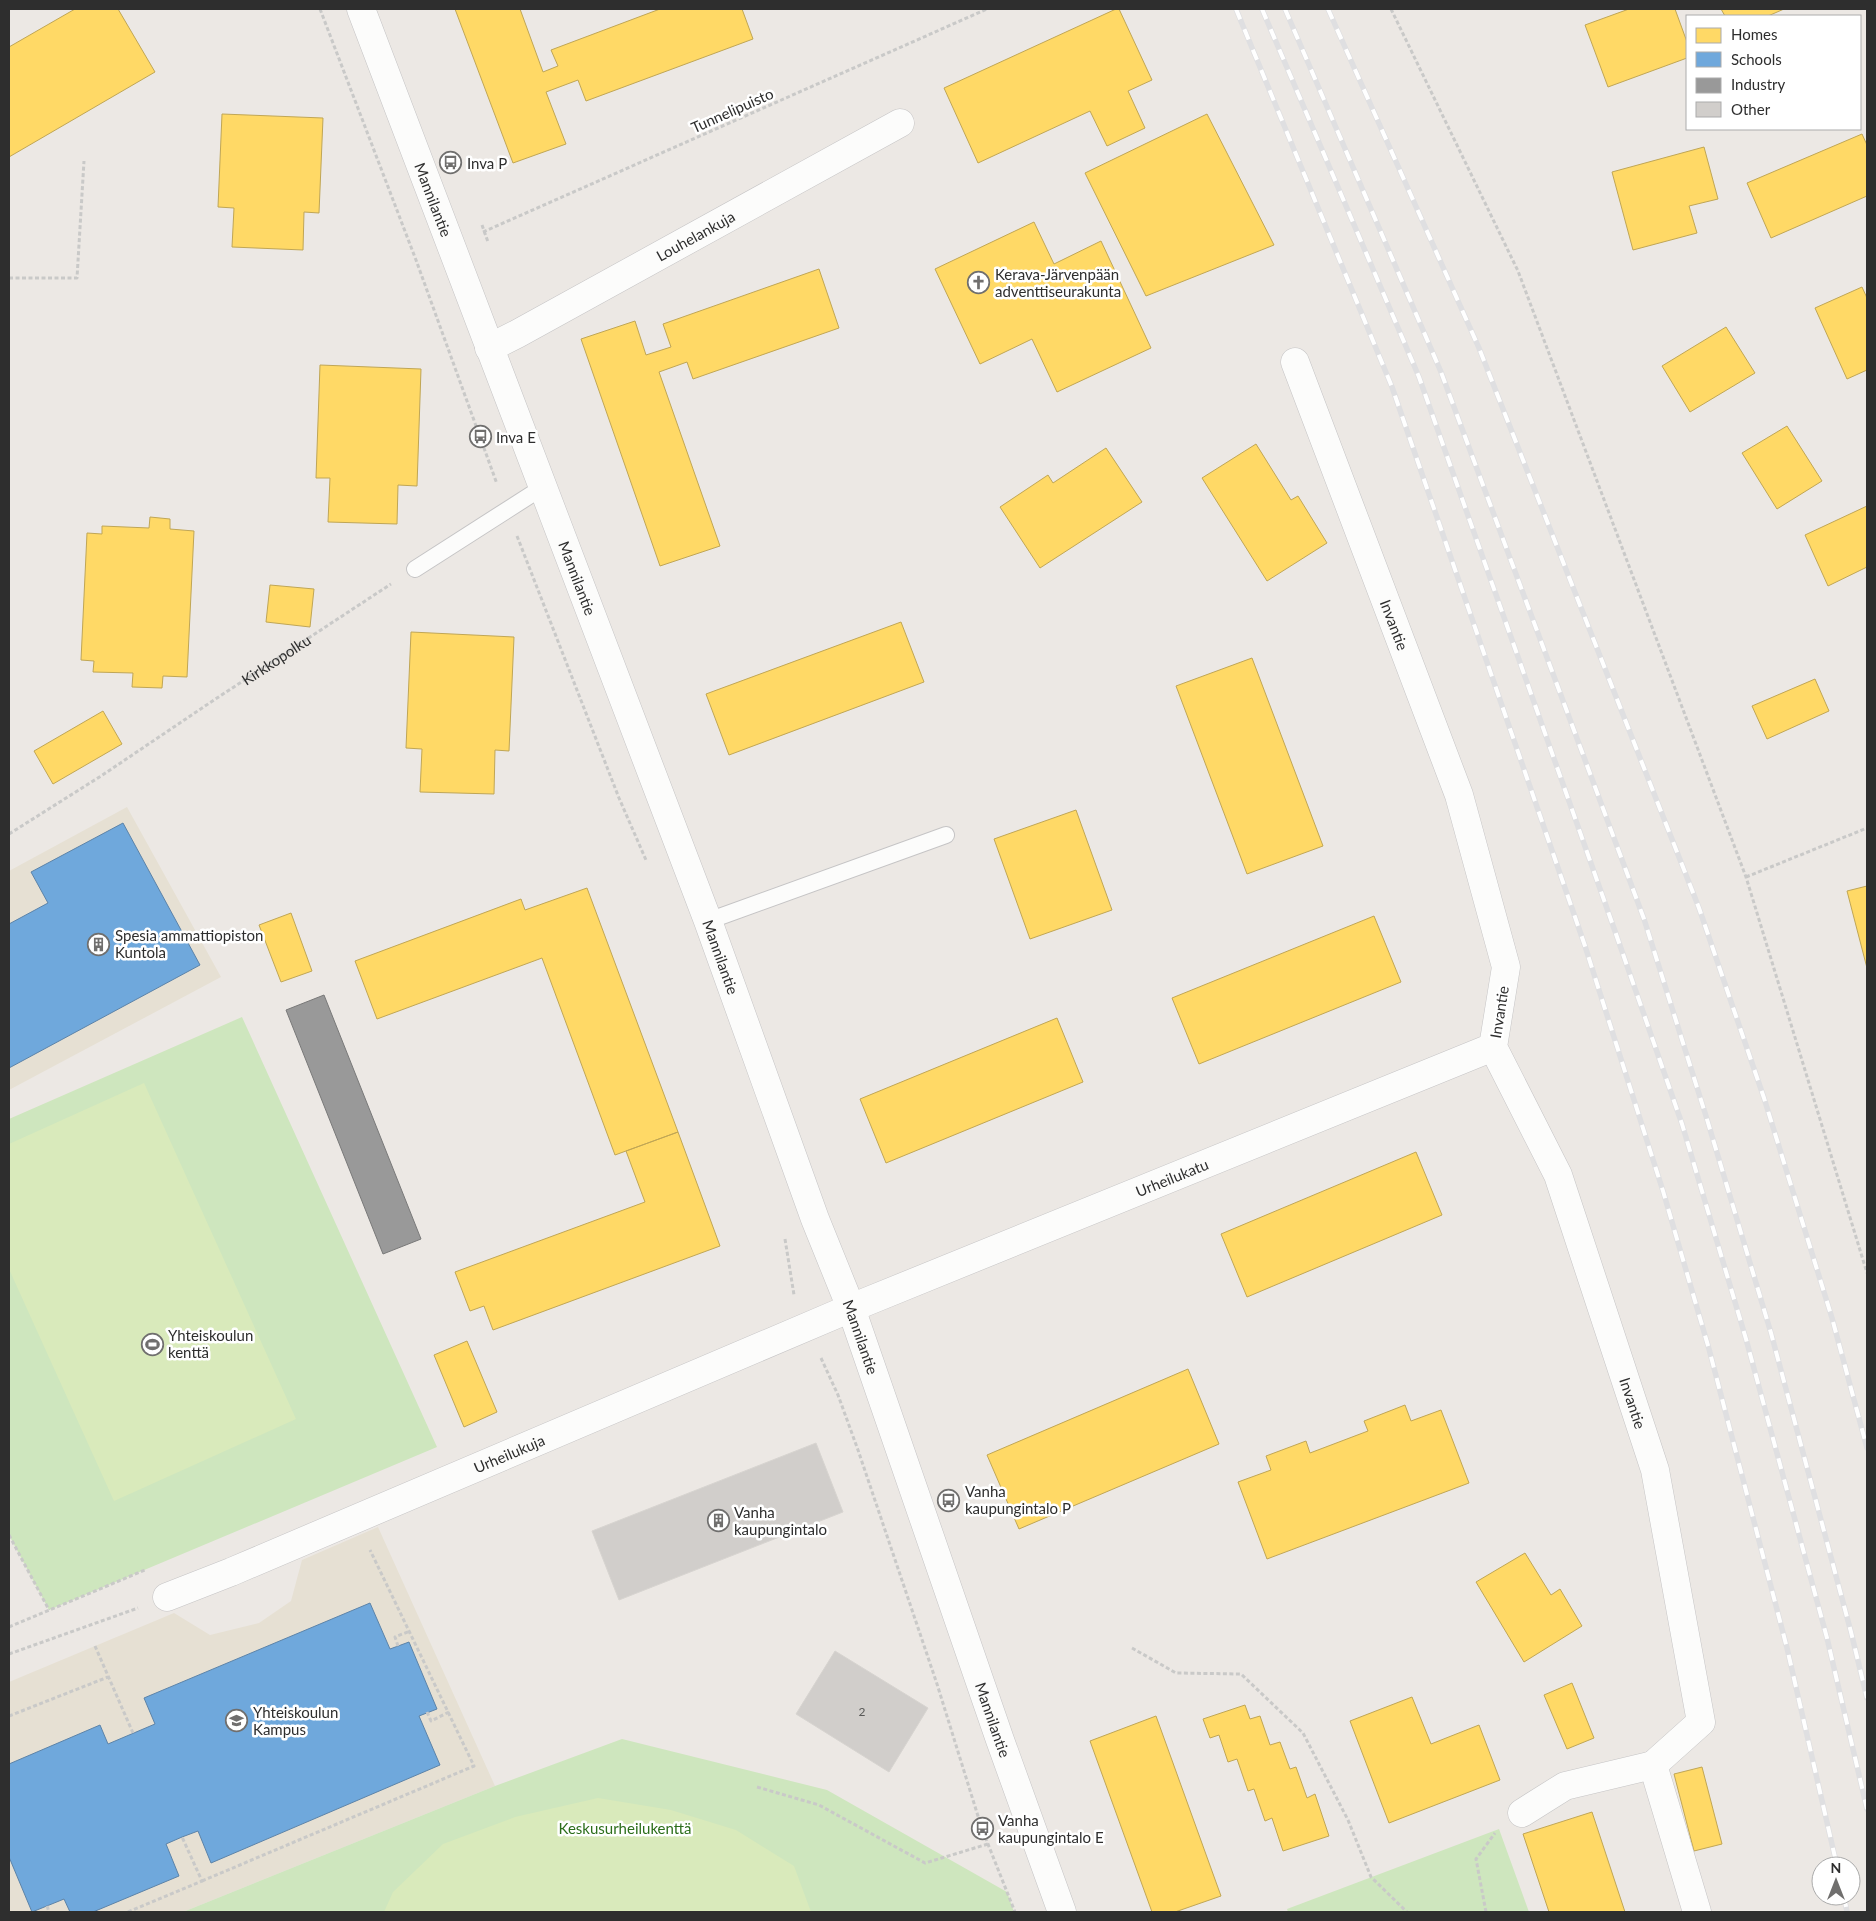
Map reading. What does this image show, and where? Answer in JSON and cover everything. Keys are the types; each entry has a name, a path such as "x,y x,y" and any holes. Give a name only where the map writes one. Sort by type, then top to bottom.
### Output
{"street":[{"name":"Mannilantie","path":"361,9 708,921 815,1219 851,1308 994,1722 1062,1912"},
{"name":"Louhelankuja","path":"489,348 900,123"},
{"name":"Invantie","path":"1295,362 1459,795 1506,967 1493,1047 1558,1175 1655,1470 1701,1722 1653,1765"},
{"name":"Urheilukatu","path":"851,1308 1493,1047"},
{"name":"Urheilukuja","path":"167,1598 808,1328 851,1308"},
{"path":"1522,1813 1565,1786 1653,1765 1697,1912"}],"lane":[{"path":"415,569 542,486"},
{"path":"708,921 946,835"}],"path":[{"path":"320,9 416,260 507,510 619,798 647,862"},
{"name":"Tunnelipuisto","path":"485,231 987,9"},
{"path":"1391,9 1518,271 1746,877 1867,1273"},
{"path":"9,278 77,278 84,161"},
{"name":"Kirkkopolku","path":"9,834 101,776 415,569"},
{"path":"1746,877 1867,828"},
{"path":"784,1234 794,1296 838,1395 858,1450 937,1684 988,1844 1015,1912"},
{"path":"9,1534 49,1610"},
{"path":"128,1912 474,1766 367,1543"},
{"path":"9,1627 145,1570"},
{"path":"9,1654 167,1598"},
{"path":"398,1646 395,1637 410,1631"},
{"path":"95,1646 133,1733"},
{"path":"1132,1648 1176,1673 1241,1674 1255,1687 1303,1733 1348,1820 1371,1877 1408,1912"},
{"path":"9,1716 108,1677"},
{"path":"428,1712 431,1721 449,1712"},
{"path":"757,1787 819,1805 925,1863 988,1844"},
{"path":"1486,1912 1476,1859 1498,1829 1522,1813"},
{"path":"182,1837 202,1881"},
{"path":"47,1906 50,1912"}],"shaded area":[{"name":"Spesia ammattiopiston Kuntola","path":"127,807 221,977 9,1090 9,871"},
{"name":"Yhteiskoulun Kampus","path":"378,1527 495,1786 183,1912 9,1912 9,1682 174,1613 210,1635 259,1623 291,1601 302,1560"}],"green space":[{"path":"242,1017 437,1447 49,1610 9,1535 9,1119"},
{"name":"Yhteiskoulun kenttä","path":"144,1083 296,1419 114,1501 9,1269 9,1144"},
{"name":"Keskusurheilukenttä","path":"622,1739 827,1790 1007,1892 1014,1912 183,1912 495,1786"},
{"path":"598,1798 671,1810 736,1830 794,1866 811,1912 384,1912 393,1892 443,1844 515,1817"},
{"path":"1499,1829 1529,1912 1288,1912 1287,1909"}],"building: Homes":[{"path":"75,9 118,9 155,72 9,157 9,47"},
{"path":"455,9 520,9 543,72 558,66 551,50 660,9 742,9 753,39 586,101 578,80 546,92 566,144 513,163"},
{"path":"1119,9 1152,80 1128,91 1145,128 1107,146 1090,111 978,163 944,88"},
{"path":"1629,9 1675,9 1686,39 1686,58 1608,87 1585,25"},
{"path":"1721,9 1784,9 1770,15 1724,15"},
{"path":"222,114 323,118 319,213 304,212 303,250 232,247 234,208 218,207"},
{"path":"1207,114 1274,245 1146,296 1085,173"},
{"path":"1862,134 1867,145 1867,196 1771,238 1747,183"},
{"path":"1704,147 1718,199 1689,206 1697,233 1633,250 1612,172"},
{"path":"1034,222 1054,264 1101,241 1151,348 1057,392 1032,339 980,364 935,269"},
{"path":"819,269 839,328 693,379 687,362 659,372 720,546 660,566 581,339 635,321 646,355 671,347 663,324"},
{"path":"1862,287 1867,298 1867,370 1847,379 1815,308"},
{"path":"1726,327 1755,373 1690,412 1662,366"},
{"path":"320,365 421,369 417,486 398,485 397,524 328,522 330,478 316,478"},
{"path":"1787,426 1822,481 1777,509 1742,453"},
{"path":"1256,444 1291,500 1298,496 1327,543 1267,581 1202,478"},
{"path":"1106,448 1142,502 1040,568 1000,507 1048,475 1053,483"},
{"path":"1867,506 1867,567 1828,586 1805,535"},
{"path":"150,517 170,519 170,529 194,531 187,677 163,676 162,688 132,687 133,673 93,672 94,661 81,660 87,533 102,534 102,526 149,528"},
{"path":"270,585 314,589 310,627 266,622"},
{"path":"901,622 924,682 729,755 706,694"},
{"path":"411,632 514,637 509,751 495,750 494,794 420,792 422,749 406,748"},
{"path":"1252,658 1323,846 1247,874 1176,686"},
{"path":"1815,679 1829,711 1767,739 1752,706"},
{"path":"103,711 122,744 53,784 34,751"},
{"path":"1076,810 1112,910 1030,939 994,839"},
{"path":"1867,886 1867,968 1847,891"},
{"path":"587,888 678,1132 615,1155 542,958 377,1019 355,961 521,899 525,910"},
{"path":"291,913 312,971 281,982 259,925"},
{"path":"1374,916 1401,982 1199,1064 1172,998"},
{"path":"1057,1018 1083,1082 886,1163 860,1099"},
{"path":"678,1132 720,1246 493,1330 484,1306 470,1311 455,1272 645,1202 626,1151"},
{"path":"1416,1152 1442,1215 1247,1297 1221,1234"},
{"path":"467,1341 497,1412 464,1427 434,1355"},
{"path":"1188,1369 1219,1444 1019,1529 987,1455"},
{"path":"1405,1405 1411,1421 1441,1410 1469,1483 1267,1559 1238,1482 1271,1470 1266,1456 1306,1441 1310,1453 1368,1431 1364,1421"},
{"path":"1525,1553 1551,1595 1560,1589 1582,1626 1524,1662 1476,1582"},
{"path":"1572,1683 1594,1738 1567,1749 1544,1695"},
{"path":"1412,1697 1431,1744 1479,1725 1500,1780 1389,1823 1350,1721"},
{"path":"1245,1705 1250,1719 1260,1716 1270,1745 1280,1742 1290,1769 1296,1767 1307,1798 1315,1794 1329,1836 1283,1851 1272,1818 1265,1821 1254,1789 1248,1791 1237,1759 1228,1762 1219,1735 1210,1738 1203,1719"},
{"path":"1156,1716 1221,1896 1175,1912 1152,1912 1090,1741"},
{"path":"1702,1767 1722,1844 1694,1851 1674,1774"},
{"path":"1592,1812 1625,1912 1549,1912 1523,1834"}],"building: Schools":[{"name":"Spesia ammattiopiston Kuntola","path":"123,823 200,965 9,1068 9,924 48,903 31,872"},
{"name":"Yhteiskoulun Kampus","path":"370,1603 390,1649 409,1642 437,1709 419,1716 440,1765 211,1863 198,1831 182,1837 166,1844 179,1876 93,1912 70,1912 64,1899 32,1912 9,1857 9,1764 100,1725 108,1744 155,1724 144,1698"}],"building: Industry":[{"path":"324,995 421,1239 383,1254 286,1010"}],"building: Other":[{"name":"Vanha kaupungintalo","path":"816,1443 843,1512 619,1600 592,1531"},
{"path":"835,1651 928,1708 889,1772 796,1714"}],"railway":[{"path":"1236,9 1392,387 1585,946 1663,1191 1709,1349 1787,1648 1835,1856"},
{"path":"1262,9 1419,377 1682,1124 1746,1339 1827,1638 1867,1809"},
{"path":"1285,9 1441,372 1644,919 1771,1333 1867,1698"},
{"path":"1328,9 1479,348 1699,908 1764,1098 1832,1318 1867,1448"},
{"path":"1846,1906 1847,1912"}],"place":[{"name":"Inva P","path":"451,163"},
{"name":"Kerava-Järvenpään adventtiseurakunta","path":"979,283"},
{"name":"Inva E","path":"480,437"},
{"name":"Spesia ammattiopiston Kuntola","path":"99,944"},
{"name":"Yhteiskoulun kenttä","path":"152,1344"},
{"name":"Vanha kaupungintalo P","path":"949,1500"},
{"name":"Vanha kaupungintalo","path":"718,1521"},
{"name":"Yhteiskoulun Kampus","path":"237,1721"},
{"name":"Vanha kaupungintalo E","path":"982,1829"}]}
